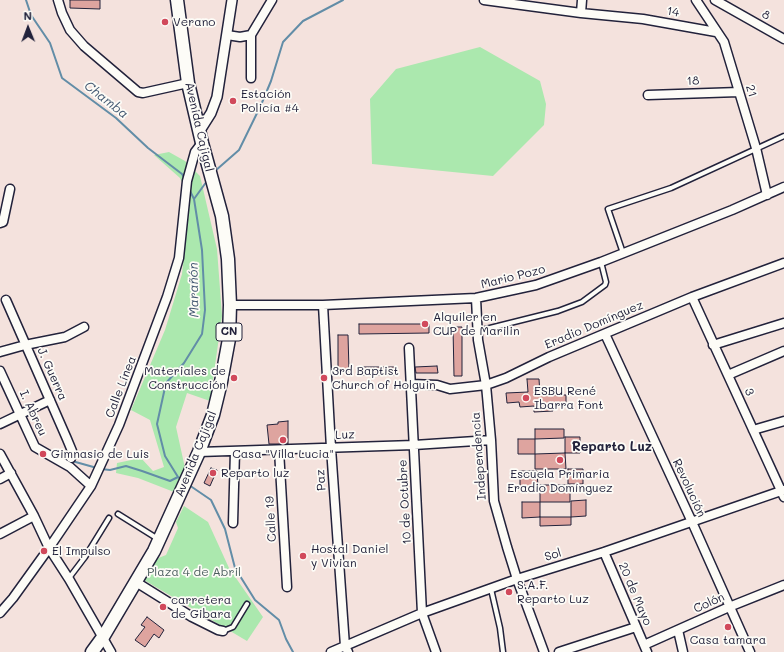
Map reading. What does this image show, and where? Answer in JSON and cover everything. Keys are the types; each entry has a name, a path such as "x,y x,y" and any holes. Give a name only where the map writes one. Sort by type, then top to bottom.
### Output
{"main road":[{"name":"Avenida Cajigal","path":"92,652 103,637 160,540 199,452 213,415 229,339 230,306 228,259 222,216 200,137 188,83 177,0"}],"street":[{"path":"58,0 70,30 84,46 138,92 143,93 188,83"},
{"path":"200,137 215,106 232,0"},
{"path":"252,78 252,36 272,0"},
{"name":"14","path":"488,0 643,20 716,32"},
{"path":"581,13 582,0"},
{"name":"21","path":"696,0 724,42 756,148 767,195"},
{"name":"8","path":"714,0 784,39"},
{"path":"227,35 240,37 252,36"},
{"name":"18","path":"648,95 739,92"},
{"name":"Calle Línea","path":"0,613 13,598 49,548 91,486 119,425 167,297 179,258 186,186 200,137"},
{"name":"Mario Pozo","path":"230,306 323,305 476,298 536,285 624,254 784,187"},
{"path":"0,223 3,222 10,189"},
{"name":"Eradio Domínguez","path":"411,384 437,385 450,389 486,385 506,378 692,297 784,263"},
{"name":"3","path":"692,297 783,493"},
{"name":"Independencia","path":"476,298 477,331 486,385 491,440 494,501 517,579 544,652"},
{"name":"J. Guerra","path":"6,300 72,451 71,458"},
{"name":"Paz","path":"323,305 331,448 346,649"},
{"path":"713,345 784,323"},
{"path":"0,352 65,337 84,327"},
{"name":"Revolución","path":"605,334 750,652"},
{"name":"10 de Octubre","path":"409,348 422,613 436,652"},
{"path":"728,375 784,351"},
{"name":"I. Abreu","path":"0,371 35,447 70,467 91,486"},
{"path":"0,424 50,400"},
{"path":"753,430 784,421"},
{"name":"Luz","path":"199,452 414,446 491,440"},
{"name":"Calle 19","path":"279,450 287,586"},
{"path":"233,523 235,451"},
{"path":"0,454 34,516 49,548 69,579 111,652"},
{"path":"0,480 11,474"},
{"name":"Sol","path":"331,652 346,649 422,613 517,579 783,493"},
{"path":"0,534 34,516"},
{"name":"20 de Mayo","path":"604,552 646,648"},
{"path":"136,582 192,617 223,631"},
{"name":"Colón","path":"646,648 678,630 729,607 784,585"},
{"path":"559,652 636,627"},
{"path":"678,630 683,652"}],"lane":[{"path":"624,254 608,209 671,188 784,136"},
{"path":"477,331 558,311 582,302 602,287 606,282 601,262"},
{"path":"118,514 160,540"},
{"path":"69,579 110,518"},
{"path":"491,589 500,628 503,652"},
{"path":"223,631 233,627 247,604"}],"green space":[{"path":"480,47 540,81 546,104 544,125 493,176 372,164 370,99 396,69"},
{"path":"169,152 185,161 200,176 217,249 222,316 210,401 187,393 176,427 185,468 174,492 138,478 116,473 117,463 141,458 153,471 164,467 150,420 131,410 165,330 182,274 189,200 188,194 180,178 154,155"},
{"name":"Plaza 4 de Abril","path":"184,506 208,522 229,568 263,617 247,641 144,580 156,559 166,555 178,528 176,522"}],"building":[{"path":"70,0 100,0 100,9 70,8"},
{"path":"359,324 429,324 429,333 359,334"},
{"path":"453,327 462,327 462,376 454,376"},
{"path":"338,335 348,335 349,371 338,371"},
{"path":"437,366 438,373 416,373 415,367"},
{"path":"363,367 397,367 397,375 363,375"},
{"path":"527,379 539,379 540,395 566,395 566,405 552,405 553,411 534,412 534,406 520,407 519,402 507,403 506,393 528,392"},
{"path":"288,421 288,444 269,444 267,425"},
{"path":"535,429 564,429 564,438 535,439"},
{"path":"565,437 580,437 580,453 565,453"},
{"path":"518,439 535,439 535,454 518,454"},
{"path":"565,453 566,469 535,469 535,454"},
{"path":"211,468 217,470 210,486 204,483"},
{"path":"568,469 583,469 583,484 568,484"},
{"path":"520,471 537,471 538,487 520,487"},
{"path":"540,485 570,485 570,502 540,502"},
{"path":"586,500 586,516 571,517 571,501"},
{"path":"522,502 540,502 540,517 522,518"},
{"path":"540,517 571,517 571,525 540,526"},
{"path":"147,617 164,630 159,638 154,634 145,647 135,640 145,627 141,625"}],"waterway":[{"name":"Chamba","path":"26,0 31,15 50,43 62,78 116,118 148,148 182,174 185,179"},
{"name":"Marañón","path":"215,171 239,150 271,81 283,42 303,21 343,0"},
{"name":"Marañón","path":"194,199 207,181"},
{"name":"Marañón","path":"182,480 178,477 165,456 157,424 166,383 184,363 202,334 205,310 202,250 194,199 189,189"},
{"path":"72,461 97,468"},
{"path":"101,469 110,470 126,466 170,481 178,477"},
{"name":"Marañón","path":"189,485 211,500 225,529 235,568 255,600 279,620 286,639 293,652"}],"place":[{"name":"Verano","path":"165,22"},
{"name":"Estación Policía #4","path":"233,101"},
{"name":"Alquiler en CUP de Marilin","path":"425,324"},
{"name":"Materiales de Construcción","path":"234,378"},
{"name":"3rd Baptist Church of Holguin","path":"324,378"},
{"name":"ESBU René Ibarra Font","path":"526,398"},
{"name":"Casa \"Villa Lucia\"","path":"283,440"},
{"name":"Gimnasio de Luis","path":"43,454"},
{"name":"Escuela Primaria Eradio Domínguez","path":"560,460"},
{"name":"Reparto luz","path":"213,473"},
{"name":"El Impulso","path":"44,551"},
{"name":"Hostal Daniel y Vivian","path":"303,556"},
{"name":"S.A.F. Reparto Luz","path":"509,592"},
{"name":"carretera de Gibara","path":"163,607"},
{"name":"Casa tamara","path":"728,627"}],"district":[{"name":"Reparto Luz","path":"612,447"}]}
